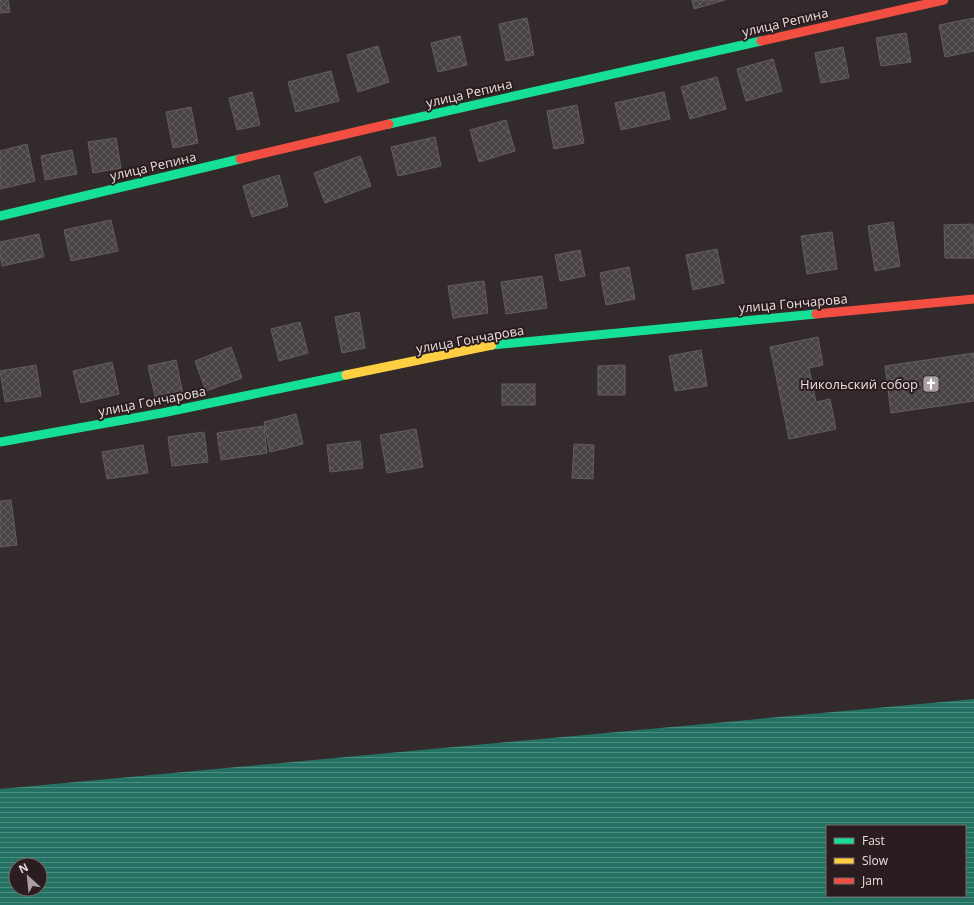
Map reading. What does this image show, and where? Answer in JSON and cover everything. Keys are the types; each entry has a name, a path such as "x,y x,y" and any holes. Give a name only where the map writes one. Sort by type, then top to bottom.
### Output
{"street":[{"name":"улица Репина","path":"0,216 381,126 944,0"},
{"name":"улица Гончарова","path":"0,442 162,413 496,344 974,299"}],"shaded area":[{"path":"974,699 974,905 0,905 0,789"}],"building":[{"path":"0,0 8,0 10,12 0,13"},
{"path":"692,0 725,0 694,9"},
{"path":"527,18 534,55 506,61 499,24"},
{"path":"974,18 974,51 945,57 939,25"},
{"path":"906,33 911,62 881,66 876,38"},
{"path":"460,36 467,65 438,72 431,43"},
{"path":"378,46 389,82 358,92 347,55"},
{"path":"843,47 849,78 821,83 815,53"},
{"path":"773,59 782,91 746,101 737,69"},
{"path":"331,71 339,101 296,112 288,82"},
{"path":"717,77 726,109 690,119 681,87"},
{"path":"252,92 260,125 237,130 229,98"},
{"path":"664,92 670,119 621,130 615,103"},
{"path":"577,105 584,143 554,149 547,111"},
{"path":"191,107 198,143 173,148 166,112"},
{"path":"506,120 515,151 479,162 470,130"},
{"path":"435,137 441,166 398,176 391,147"},
{"path":"116,138 121,168 93,173 88,142"},
{"path":"27,144 35,181 0,189 0,151"},
{"path":"72,150 77,174 45,180 41,156"},
{"path":"360,156 371,186 325,203 314,173"},
{"path":"279,175 288,206 252,217 243,186"},
{"path":"111,220 118,251 71,261 64,230"},
{"path":"893,222 900,266 875,271 868,226"},
{"path":"973,224 974,258 945,258 944,225"},
{"path":"832,232 837,269 807,274 801,236"},
{"path":"39,234 44,257 2,266 0,242"},
{"path":"717,249 724,283 693,290 686,255"},
{"path":"580,250 585,276 560,281 555,255"},
{"path":"629,267 635,299 606,305 600,273"},
{"path":"542,276 547,308 506,314 501,282"},
{"path":"484,281 488,313 453,318 448,286"},
{"path":"359,312 365,348 342,353 335,317"},
{"path":"300,322 308,353 279,361 271,329"},
{"path":"818,337 823,365 809,368 816,402 830,399 836,429 789,439 770,347"},
{"path":"231,347 242,378 206,391 195,361"},
{"path":"701,350 707,386 675,391 669,356"},
{"name":"Никольский собор","path":"974,353 974,401 891,413 885,366"},
{"path":"176,360 183,395 156,401 148,366"},
{"path":"112,362 119,394 81,403 73,371"},
{"path":"36,365 41,396 5,402 0,371"},
{"path":"625,365 625,395 598,395 598,366"},
{"path":"502,384 535,384 535,405 502,405"},
{"path":"296,414 303,444 270,452 264,422"},
{"path":"264,426 267,453 221,460 217,433"},
{"path":"416,429 423,467 387,473 380,435"},
{"path":"204,432 208,462 172,466 168,437"},
{"path":"360,441 363,468 330,472 327,445"},
{"path":"574,444 594,445 593,479 572,478"},
{"path":"143,445 148,473 107,479 102,452"},
{"path":"11,500 17,545 0,547 0,501"}],"traffic: fast":[{"path":"389,124 761,41"},
{"path":"0,216 240,159"},
{"path":"492,345 816,314"},
{"path":"0,442 162,413 346,375"}],"traffic: slow":[{"path":"346,375 492,345"}],"traffic: jam":[{"path":"761,41 944,0"},
{"path":"240,159 389,124"},
{"path":"816,314 974,299"}],"place":[{"name":"Никольский собор","path":"931,384"}]}
